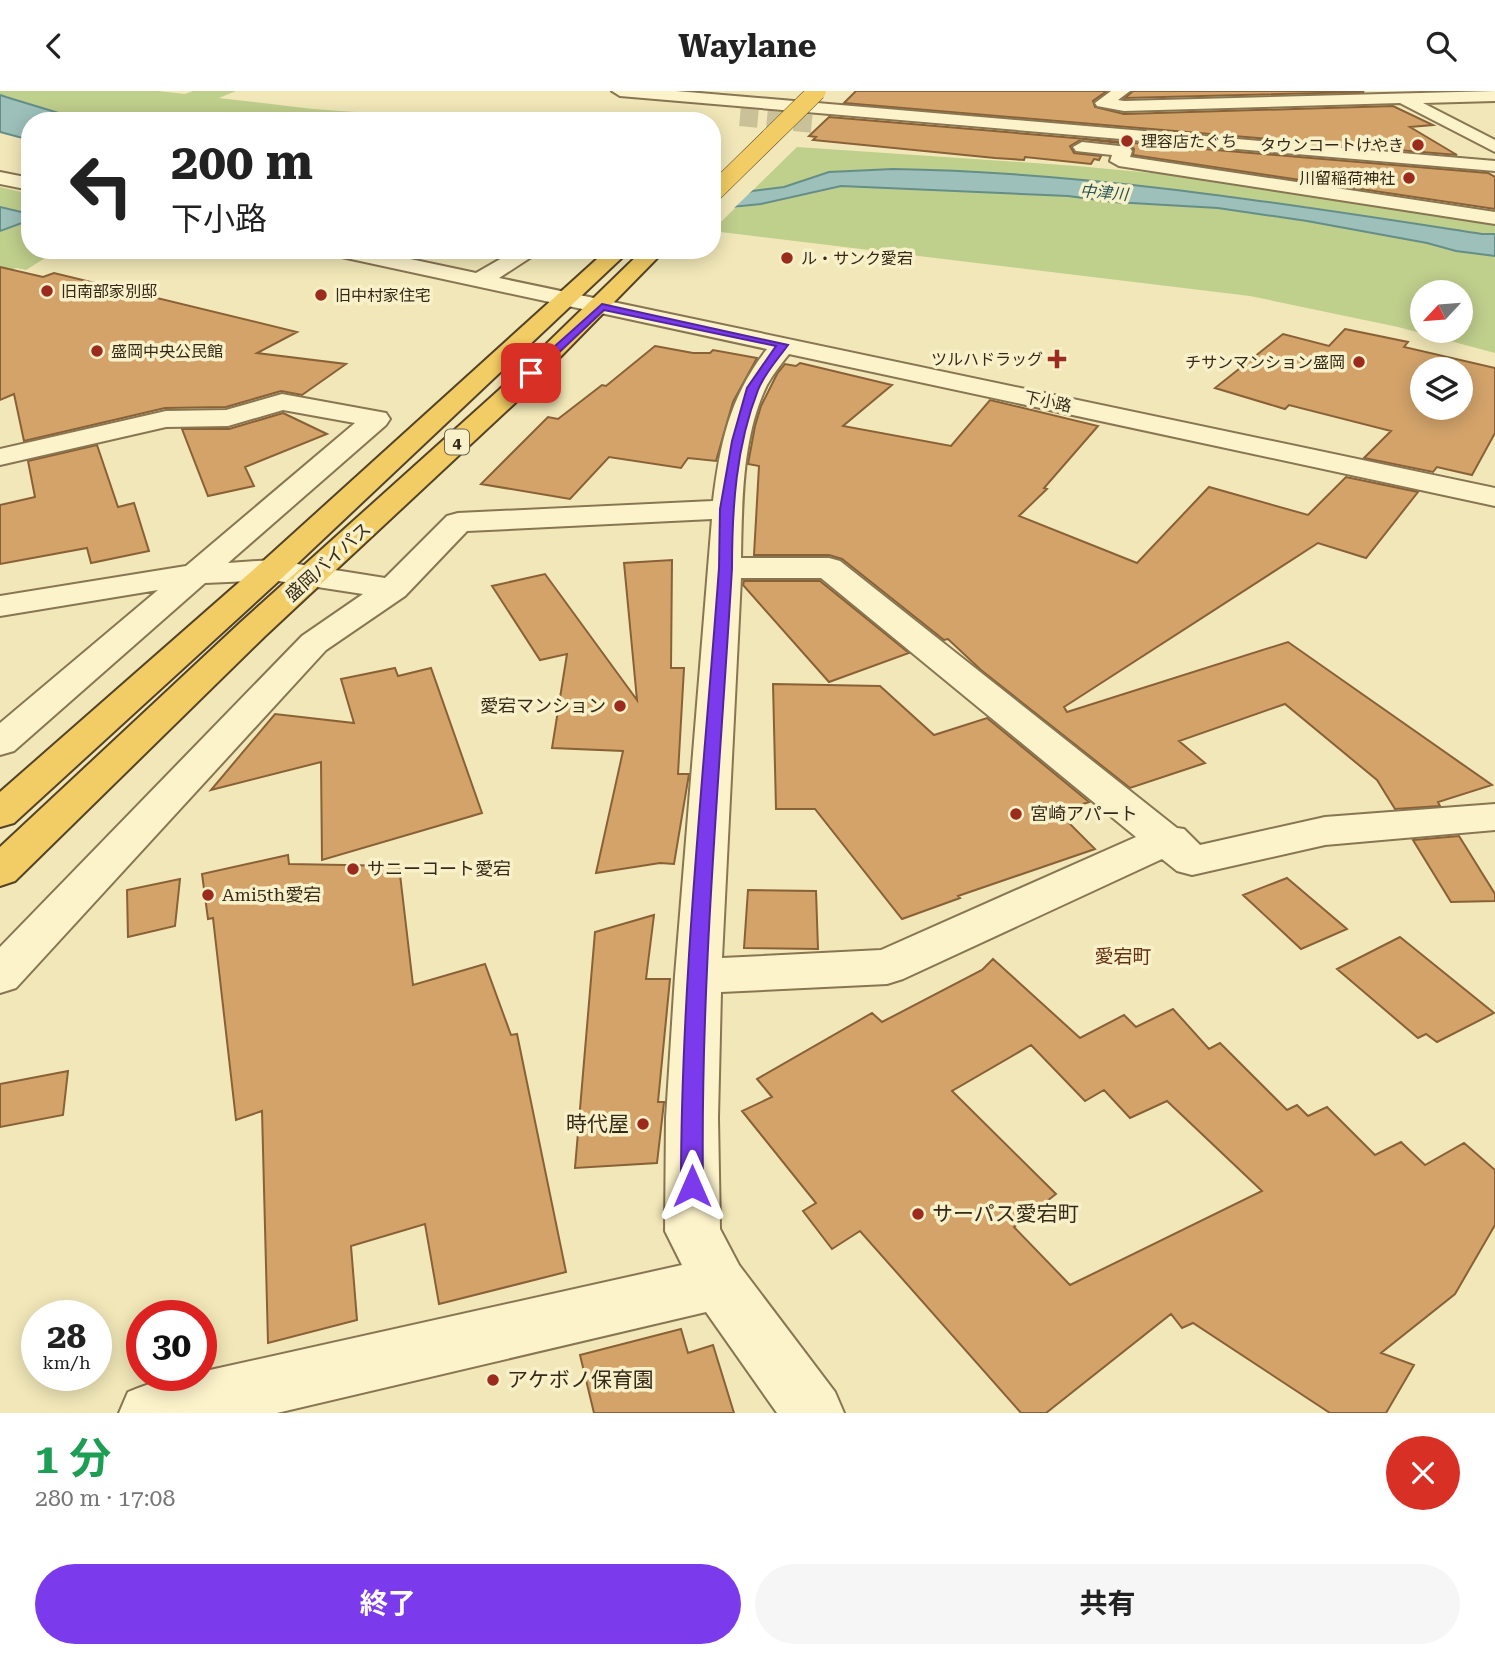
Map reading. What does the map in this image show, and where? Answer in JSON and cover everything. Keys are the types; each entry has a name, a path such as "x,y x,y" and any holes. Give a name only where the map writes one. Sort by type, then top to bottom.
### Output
{"highway":[{"path":"732,150 794,91"},
{"path":"721,185 817,91"},
{"name":"盛岡バイパス","path":"0,814 272,570 610,259"},
{"name":"盛岡バイパス","path":"0,871 265,619 602,307 647,259"}],"street":[{"path":"620,91 720,106 760,102 1495,166"},
{"path":"1122,91 1103,103 1124,106 1396,95 1495,96"},
{"path":"1396,95 1495,147"},
{"path":"720,106 740,117"},
{"path":"1009,107 1085,130"},
{"path":"815,124 1123,151 1119,161 1495,218"},
{"path":"1025,142 1037,126"},
{"path":"0,177 21,182"},
{"name":"下小路","path":"380,259 1495,497"},
{"path":"480,280 516,259"},
{"path":"783,345 753,388 738,441 726,509 726,568 698,976 692,1118 693,1231 719,1283 813,1413"},
{"path":"0,457 166,419 228,418 282,402 376,419 0,743"},
{"path":"0,976 314,643 393,589 458,522 726,509"},
{"path":"726,568 829,568 1169,839 1192,861 1325,831 1495,817"},
{"path":"0,606 195,574 272,570 393,589"},
{"path":"698,976 887,967 1169,839"},
{"path":"150,1413 719,1283"}],"green space":[{"path":"0,91 158,91 185,94 193,91 236,91 219,98 355,112 56,112 0,95"},
{"path":"797,147 1077,166 1194,177 1495,222 1495,234 1142,187 916,169 829,172 784,187 752,191"},
{"path":"840,186 1068,196 1114,202 1218,208 1317,223 1495,256 1495,353 1458,343 1474,343 1474,280 1410,280 1410,330 1250,296 721,232 721,222 735,208"},
{"path":"0,187 21,192 21,259 44,259 26,270 16,268 0,273"}],"water":[{"path":"0,95 56,112 21,112 21,138 0,132"},
{"name":"中津川","path":"893,169 967,171 1188,191 1495,234 1495,256 1456,251 1427,243 1307,221 1218,208 1114,202 1068,196 841,186 761,204 721,208 721,205 752,191 784,187 829,172"},
{"path":"0,207 21,212 21,223 0,231"}],"pier":[{"path":"721,186 756,187 731,211 721,212"}],"building":[{"path":"856,91 1107,91 1093,101 1095,107 1124,114 1393,106 1433,125 1410,127 1457,155 844,103"},
{"path":"1133,91 1362,91 1364,92 1125,98"},
{"path":"829,117 1488,173 1495,177 1495,209 1133,155 1134,149 1129,144 1082,139 1070,146 1074,153 1101,156 1099,160 1094,159 1091,164 1025,157 1024,160 995,158 813,140 816,137 809,136"},
{"path":"0,267 43,277 54,273 297,332 257,353 346,364 302,395 281,391 226,407 165,408 24,441 14,394 0,400"},
{"path":"1345,329 1408,342 1404,347 1447,357 1410,357 1410,420 1473,420 1473,363 1495,368 1495,433 1472,475 1437,467 1433,472 1364,458 1391,431 1289,405 1285,409 1215,388 1283,334 1329,346"},
{"path":"655,346 693,353 710,353 713,350 757,358 733,402 716,461 688,458 681,468 609,457 570,499 481,484 548,417 558,419 602,385 606,386"},
{"path":"800,363 892,385 843,426 951,446 990,400 1098,426 1044,488 1047,489 1019,516 1137,563 1209,487 1308,515 1346,477 1418,492 1366,558 1318,543 1064,707 1067,712 1288,642 1492,785 1438,802 1440,806 1395,809 1377,780 1285,704 1179,741 1205,763 1130,788 981,670 948,639 944,640 842,559 829,555 754,555 759,466 748,464 755,426 761,406 777,374 785,364 796,366"},
{"path":"283,413 327,434 245,467 254,486 208,496 182,429 229,429"},
{"path":"97,445 118,507 134,503 149,551 91,563 87,548 0,564 0,505 35,497 28,461"},
{"path":"672,560 671,668 684,668 678,774 689,774 674,864 660,863 596,873 623,751 552,748 567,654 540,660 492,586 545,574 637,700 624,563"},
{"path":"744,581 820,581 909,653 829,682 743,585"},
{"path":"395,668 398,676 431,668 482,813 322,860 321,762 211,790 275,714 354,723 341,679"},
{"path":"773,684 880,686 934,735 987,718 1089,802 1058,812 1095,849 958,896 960,898 902,919 815,809 776,809"},
{"path":"1459,836 1495,894 1495,901 1451,902 1413,840"},
{"path":"288,855 289,864 399,866 413,985 485,964 511,1035 517,1034 566,1272 439,1304 425,1224 351,1246 357,1320 268,1343 262,1111 236,1120 213,918 208,919 202,874"},
{"path":"1287,878 1347,929 1301,949 1243,895"},
{"path":"180,879 175,926 128,937 127,890"},
{"path":"748,890 816,891 818,949 744,948"},
{"path":"654,915 646,979 670,979 658,1102 664,1102 657,1163 575,1168 595,932"},
{"path":"1400,937 1494,1013 1437,1042 1426,1034 1418,1038 1337,969"},
{"path":"993,959 1080,1038 1124,1015 1136,1027 1173,1009 1209,1049 1220,1043 1287,1110 1297,1105 1308,1116 1327,1107 1375,1155 1401,1142 1425,1165 1464,1143 1495,1170 1495,1225 1455,1294 1381,1353 1414,1365 1386,1413 1330,1413 1193,1323 1182,1328 1171,1314 1046,1413 1021,1413 860,1231 832,1249 803,1211 816,1203 742,1111 772,1097 757,1079 872,1013 882,1022 982,970","holes":["1031,1045 1085,1101 1104,1090 1130,1118 1167,1101 1262,1191 1070,1285 1014,1227 1056,1194 952,1091"]},
{"path":"68,1071 63,1115 0,1127 0,1084"},
{"path":"681,1329 688,1353 713,1345 734,1413 594,1413 580,1355"}],"tunnel":[{"path":"740,117 815,124"}],"place":[{"name":"理容店たぐち","path":"1127,141"},
{"name":"タウンコートけやき","path":"1418,145"},
{"name":"川留稲荷神社","path":"1409,178"},
{"name":"ル・サンク愛宕","path":"787,258"},
{"name":"旧南部家別邸","path":"47,291"},
{"name":"旧中村家住宅","path":"321,295"},
{"name":"盛岡中央公民館","path":"97,351"},
{"name":"ツルハドラッグ","path":"1057,359"},
{"name":"チサンマンション盛岡","path":"1359,362"},
{"name":"愛宕マンション","path":"620,706"},
{"name":"宮崎アパート","path":"1016,814"},
{"name":"サニーコート愛宕","path":"353,869"},
{"name":"Ami5th愛宕","path":"208,895"},
{"name":"時代屋","path":"643,1124"},
{"name":"サーパス愛宕町","path":"918,1214"},
{"name":"アケボノ保育園","path":"493,1380"}],"district":[{"name":"愛宕町","path":"1123,956"}],"route":[{"path":"531,373 602,307 783,345 753,388 738,441 726,509 726,568 698,976 692,1186"}]}
